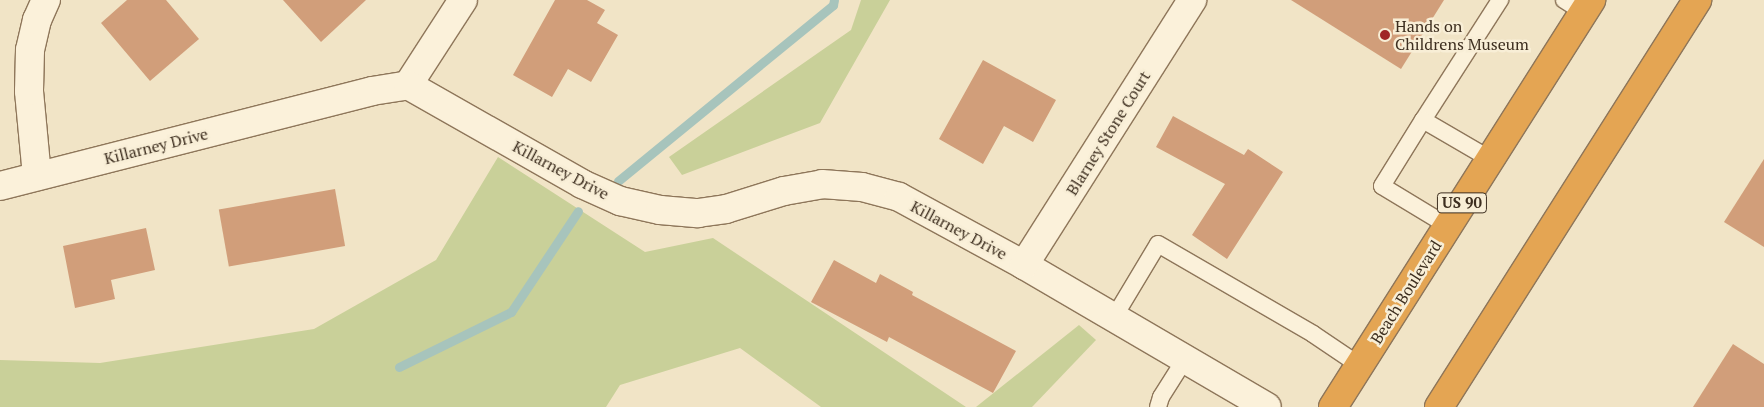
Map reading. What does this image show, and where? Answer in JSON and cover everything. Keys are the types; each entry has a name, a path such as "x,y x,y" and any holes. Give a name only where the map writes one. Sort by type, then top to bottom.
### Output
{"highway":[{"path":"1440,407 1696,0"},
{"name":"Beach Boulevard","path":"1333,407 1490,159 1579,4"}],"street":[{"path":"37,176 29,91 30,50 37,20 46,0"},
{"path":"408,85 463,0"},
{"name":"Blarney Stone Court","path":"1024,265 1192,0"},
{"name":"Killarney Drive","path":"0,186 372,91 408,85 582,184 620,201 660,210 698,213 726,209 784,191 822,184 862,187 899,198 1024,265 1267,407"}],"lane":[{"path":"1448,226 1382,186 1500,0"},
{"path":"1423,120 1490,159"},
{"path":"1112,318 1158,244 1313,334 1359,365"},
{"path":"1158,407 1161,398 1185,359"}],"green space":[{"path":"861,0 890,0 820,123 682,175 669,157 851,30"},
{"path":"498,157 645,252 713,238 966,407 821,407 740,348 620,385 606,407 0,407 0,360 100,363 314,329 436,260"},
{"path":"1079,325 1096,340 1032,407 976,407"}],"building":[{"path":"127,0 166,0 199,39 150,81 101,23"},
{"path":"283,0 366,0 321,42"},
{"path":"555,0 587,0 605,10 597,23 618,35 591,82 568,69 552,97 513,75"},
{"name":"Hands on Childrens Museum","path":"1291,0 1444,0 1401,69"},
{"path":"983,60 1056,100 1033,142 1004,126 983,164 939,139"},
{"path":"1173,116 1244,155 1248,149 1283,172 1227,259 1192,235 1225,184 1156,147"},
{"path":"1764,159 1764,247 1724,222"},
{"path":"335,189 345,246 229,267 219,209"},
{"path":"146,228 155,270 111,280 115,299 75,308 63,246"},
{"path":"834,260 876,283 880,274 913,292 912,295 1016,351 993,393 889,337 887,342 811,302"},
{"path":"1733,344 1764,364 1764,407 1693,407"}],"waterway":[{"path":"618,181 833,5 834,0"},
{"path":"399,367 511,312 578,211"}],"place":[{"name":"Hands on Childrens Museum","path":"1385,35"}]}
